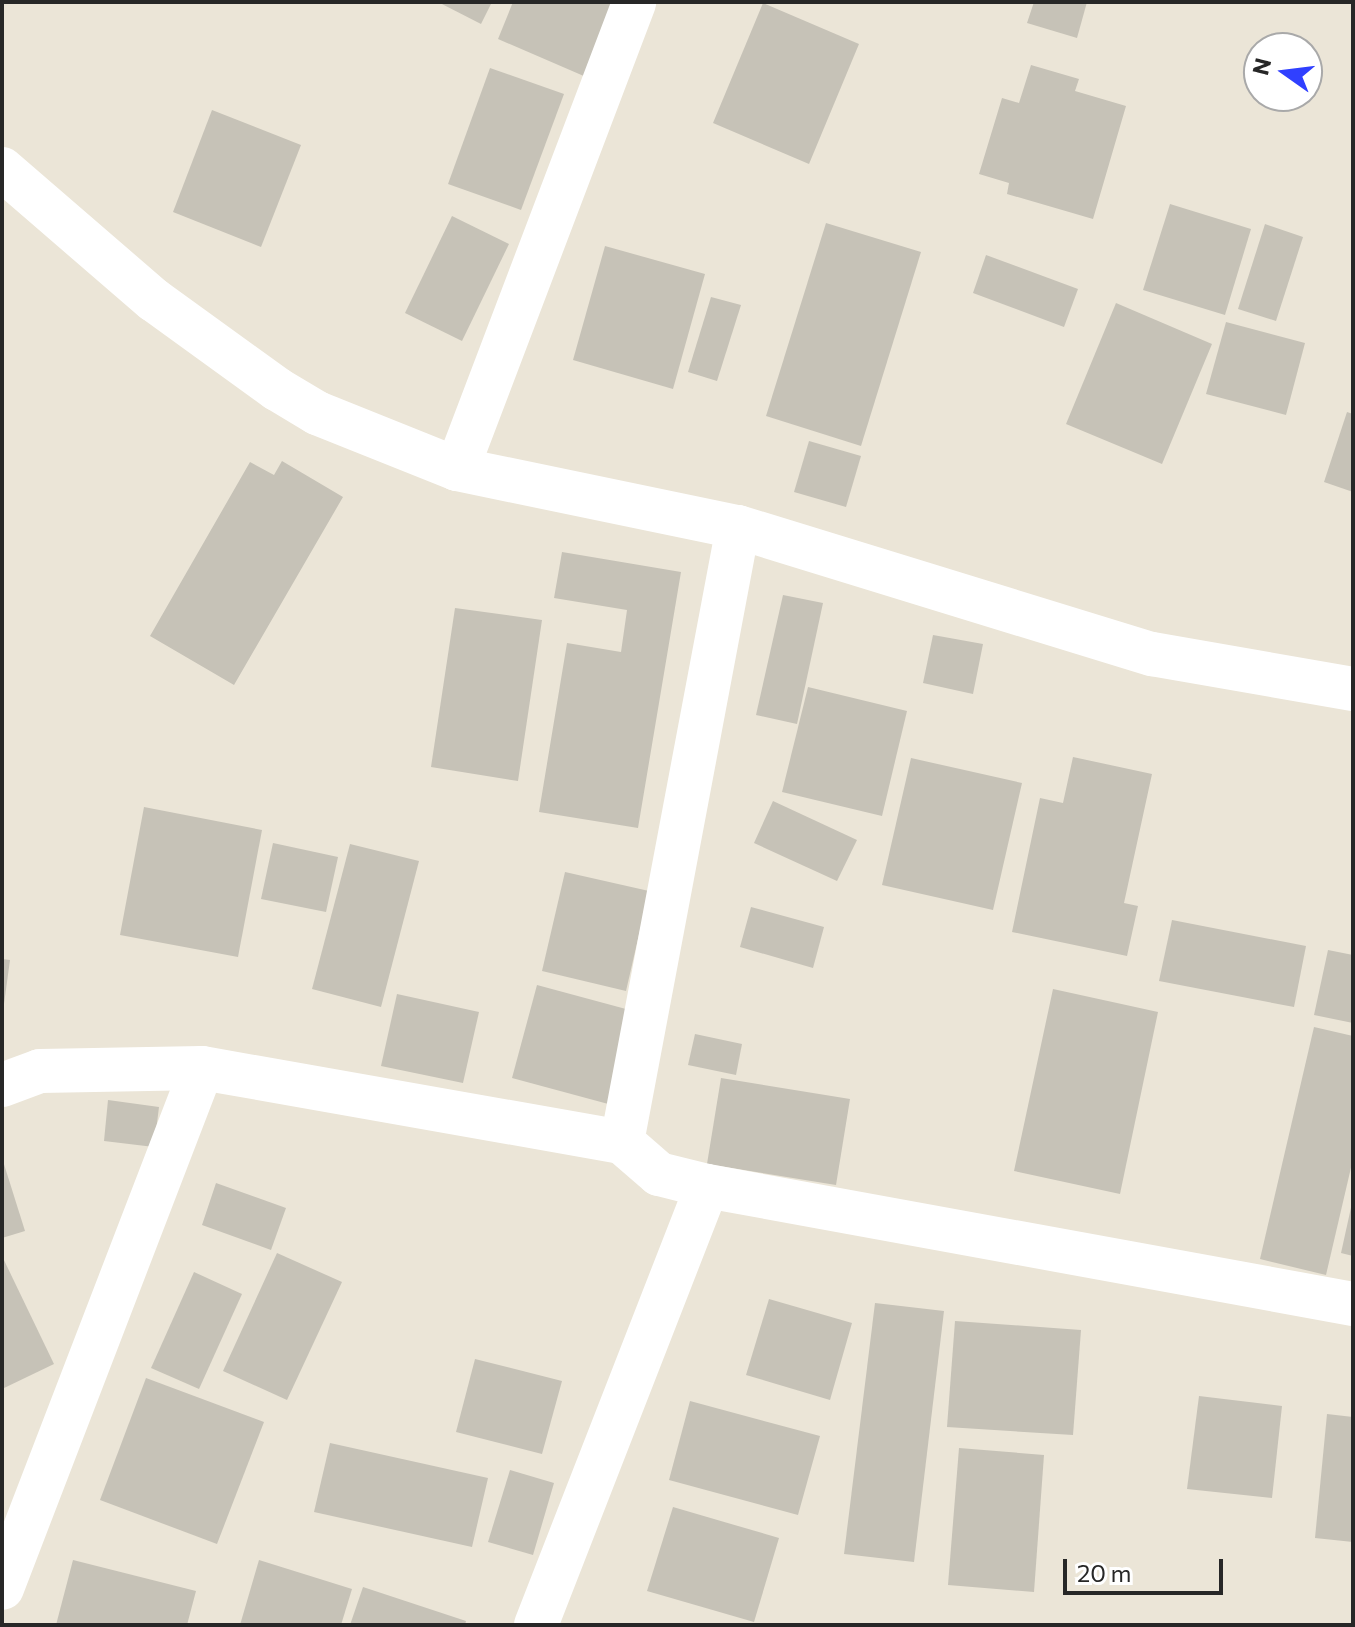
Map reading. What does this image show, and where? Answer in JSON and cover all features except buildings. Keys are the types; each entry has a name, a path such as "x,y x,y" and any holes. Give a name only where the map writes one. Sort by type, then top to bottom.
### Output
{"street":[{"path":"457,469 634,2"},
{"path":"2,169 154,300 277,389 317,413 457,469 738,527 1152,654 1353,689"},
{"path":"622,1142 738,527"},
{"path":"2,1588 202,1068"},
{"path":"2,1085 40,1071 202,1068 622,1142 659,1174 707,1186 1353,1304"},
{"path":"536,1625 707,1186"}]}
